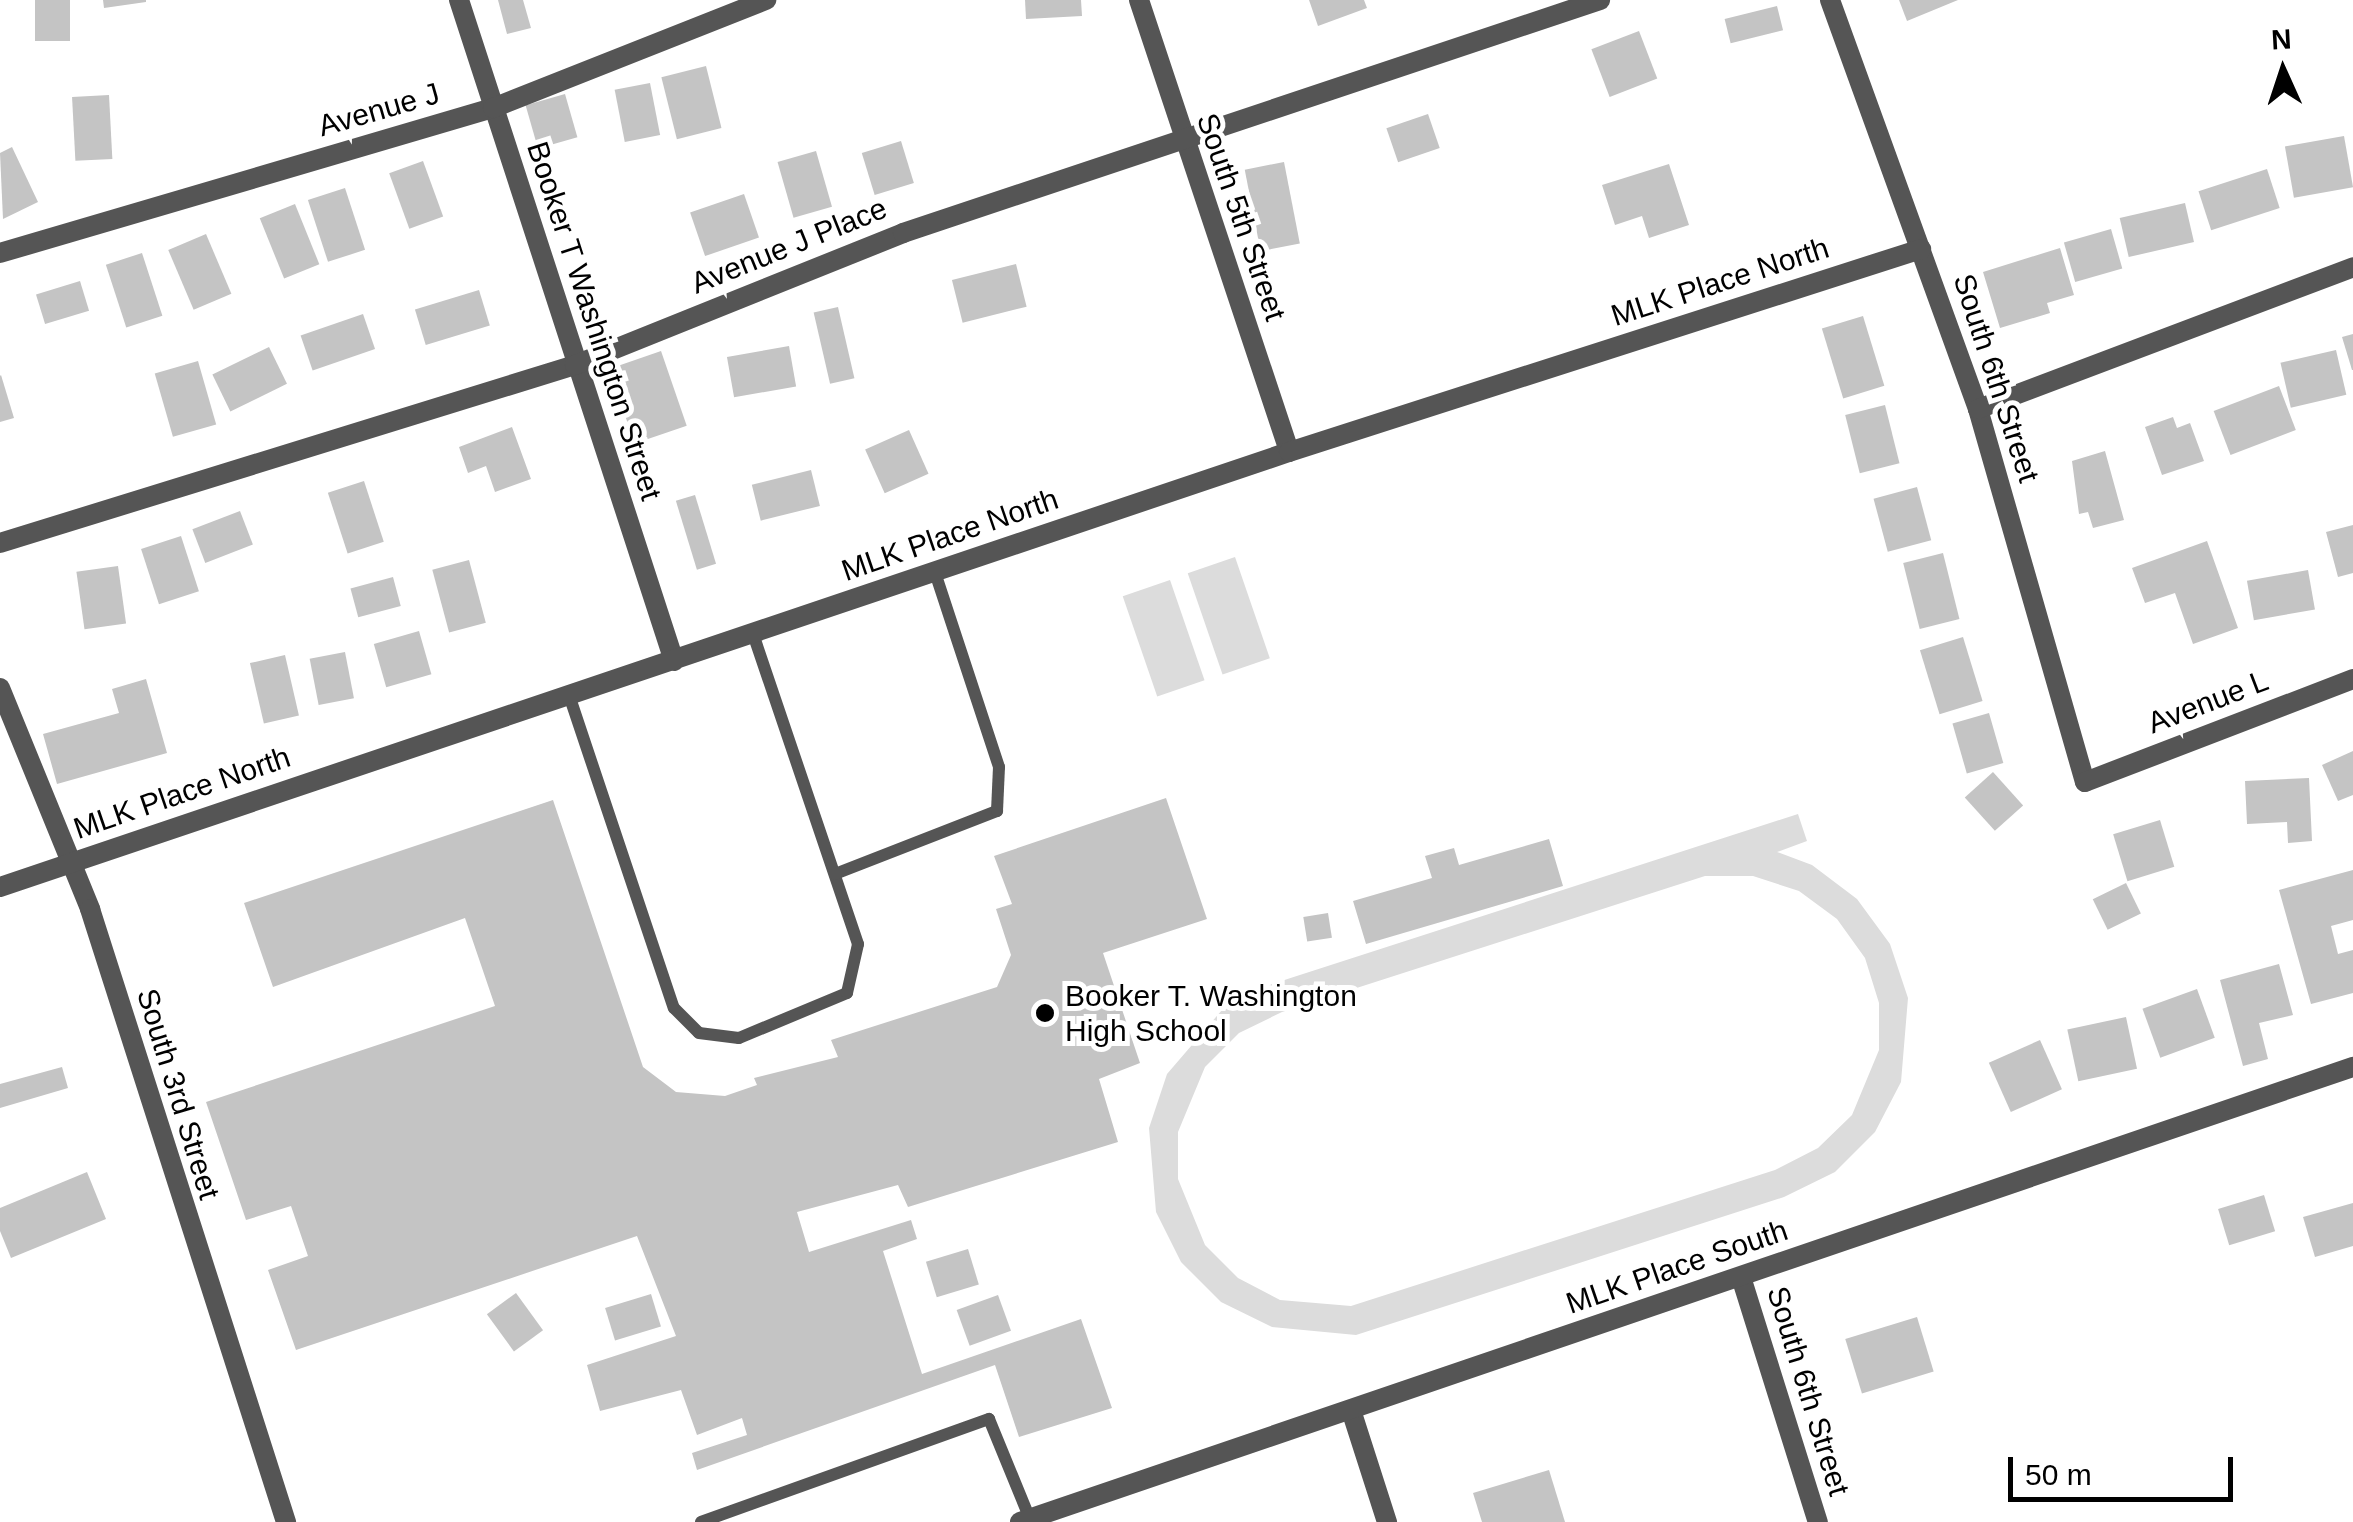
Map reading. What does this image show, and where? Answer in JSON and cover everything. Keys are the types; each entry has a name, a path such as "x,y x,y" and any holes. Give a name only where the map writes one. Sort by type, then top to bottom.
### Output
{"street":[{"name":"Booker T Washington Street","path":"459,0 674,661"},
{"name":"Avenue J","path":"0,253 493,108 766,0"},
{"name":"South 5th Street","path":"1139,0 1289,452"},
{"name":"Avenue J Place","path":"0,543 575,365 904,232 1600,0"},
{"name":"South 6th Street","path":"1830,0 1978,409 2085,782"},
{"name":"MLK Place North","path":"0,887 1289,452 1922,248"},
{"path":"1978,409 2353,267"},
{"name":"Avenue L","path":"2085,782 2353,679"},
{"name":"South 3rd Street","path":"0,688 68,863 90,909 286,1522"},
{"name":"MLK Place South","path":"1025,1520 2353,1067"},
{"name":"South 6th Street","path":"1741,1278 1818,1522"},
{"path":"1350,1410 1387,1522"}],"lane":[{"path":"835,874 997,811 999,767 935,572"},
{"path":"569,695 674,1008 699,1033 739,1038 847,993 858,944 753,634"},
{"path":"701,1522 990,1419 1025,1520"}],"shaded area":[{"path":"1235,557 1270,658 1223,674 1188,573"},
{"path":"1170,580 1205,680 1157,697 1123,596"},
{"path":"1798,814 1807,841 1777,852 1812,865 1857,899 1890,944 1908,998 1901,1082 1875,1132 1835,1172 1784,1197 1356,1335 1272,1327 1221,1302 1181,1262 1156,1212 1149,1128 1167,1074 1222,1010 1272,984","holes":["1705,876 1753,876 1799,891 1837,919 1865,958 1879,1003 1879,1050 1852,1115 1818,1148 1775,1170 1351,1306 1280,1300 1238,1278 1205,1245 1178,1179 1178,1132 1205,1067 1239,1033 1282,1012"]}],"building":[{"path":"35,0 70,0 70,41 35,41"},
{"path":"103,0 146,0 146,2 104,8"},
{"path":"498,0 523,0 531,28 507,34"},
{"path":"1025,0 1081,0 1082,16 1026,19"},
{"path":"1309,0 1364,0 1367,8 1318,26"},
{"path":"1899,0 1958,0 1907,21"},
{"path":"1777,6 1783,30 1731,43 1725,19"},
{"path":"1639,31 1657,79 1610,97 1591,49"},
{"path":"706,66 721,128 677,139 661,77"},
{"path":"650,83 660,135 625,142 615,90"},
{"path":"565,94 577,137 538,149 526,105"},
{"path":"109,95 112,159 75,161 72,97"},
{"path":"1428,114 1440,148 1398,162 1386,128"},
{"path":"2344,136 2353,187 2294,198 2285,146"},
{"path":"901,141 914,183 875,195 862,153"},
{"path":"12,147 38,202 3,219 0,153"},
{"path":"816,151 832,207 794,218 778,162"},
{"path":"423,161 443,216 409,229 389,173"},
{"path":"1284,162 1300,243 1261,251 1245,170"},
{"path":"1669,164 1689,225 1649,238 1642,216 1615,225 1602,185"},
{"path":"2267,169 2280,208 2211,230 2199,191"},
{"path":"345,188 365,250 328,262 308,200"},
{"path":"744,194 759,237 705,256 690,213"},
{"path":"2185,203 2194,242 2129,257 2120,218"},
{"path":"295,204 319,264 284,279 260,218"},
{"path":"2111,229 2122,268 2075,282 2064,243"},
{"path":"206,234 231,294 194,310 168,250"},
{"path":"2060,248 2074,295 2047,303 2050,313 2000,328 1983,272"},
{"path":"142,253 162,316 126,328 106,265"},
{"path":"1016,264 1027,307 963,323 952,280"},
{"path":"80,281 89,311 45,324 36,294"},
{"path":"479,290 490,325 426,345 415,310"},
{"path":"838,307 854,378 830,384 814,313"},
{"path":"363,314 375,349 313,370 301,335"},
{"path":"1863,316 1884,386 1843,398 1822,329"},
{"path":"2353,334 2353,370 2352,370 2342,337"},
{"path":"789,346 796,386 734,397 727,357"},
{"path":"269,347 287,384 230,411 212,375"},
{"path":"2336,350 2346,395 2291,408 2280,363"},
{"path":"661,351 687,426 635,444 609,369"},
{"path":"198,361 216,424 173,437 155,373"},
{"path":"0,376 14,418 0,422"},
{"path":"2279,386 2296,430 2230,455 2214,411"},
{"path":"1885,405 1900,463 1860,473 1845,415"},
{"path":"2173,417 2177,428 2190,423 2204,461 2162,475 2145,427"},
{"path":"512,427 531,479 495,492 486,466 468,473 459,447"},
{"path":"909,430 929,474 885,493 865,450"},
{"path":"2105,451 2124,520 2093,528 2088,512 2079,514 2072,461"},
{"path":"811,470 820,506 761,521 752,485"},
{"path":"364,481 384,542 348,554 328,493"},
{"path":"1917,487 1931,540 1888,552 1874,499"},
{"path":"695,495 716,564 697,570 676,501"},
{"path":"240,511 253,545 205,563 192,529"},
{"path":"2353,525 2353,573 2338,577 2326,532"},
{"path":"181,536 199,591 159,604 141,549"},
{"path":"2207,541 2238,628 2193,644 2175,593 2145,603 2132,568"},
{"path":"1943,553 1959,619 1920,629 1903,563"},
{"path":"469,560 486,623 449,633 432,570"},
{"path":"118,566 126,623 84,629 76,572"},
{"path":"2308,570 2315,609 2254,620 2247,581"},
{"path":"393,577 401,606 358,617 350,588"},
{"path":"419,631 431,674 386,687 374,644"},
{"path":"1963,637 1983,701 1940,714 1920,650"},
{"path":"345,652 354,698 319,705 310,659"},
{"path":"285,655 299,715 264,724 250,663"},
{"path":"146,679 167,753 57,784 43,734 119,713 112,689"},
{"path":"1989,713 2003,763 1967,773 1952,723"},
{"path":"2353,751 2353,795 2338,801 2322,765"},
{"path":"1993,772 2023,805 1995,831 1965,797"},
{"path":"2309,778 2312,841 2288,843 2287,822 2247,824 2245,781"},
{"path":"1166,798 1207,919 1103,953 1140,1063 1099,1079 1118,1142 908,1207 898,1185 797,1212 809,1252 911,1220 917,1239 883,1251 922,1374 1081,1319 1112,1408 1019,1437 995,1365 697,1470 692,1453 747,1435 742,1418 697,1435 681,1390 600,1411 587,1365 676,1336 637,1236 296,1350 268,1270 308,1256 291,1206 246,1220 206,1102 495,1006 465,918 273,987 244,903 553,800 643,1067 676,1092 725,1096 757,1085 754,1078 838,1057 831,1040 997,987 1011,955 996,909 1012,904 994,856"},
{"path":"2160,820 2174,867 2127,881 2113,834"},
{"path":"1549,839 1563,886 1366,944 1353,901 1432,878 1425,856 1454,848 1459,865"},
{"path":"2353,870 2353,920 2331,926 2338,954 2353,950 2353,993 2311,1004 2279,890"},
{"path":"2126,883 2141,914 2108,930 2093,899"},
{"path":"1328,913 1332,938 1307,942 1303,917"},
{"path":"2279,964 2293,1015 2259,1023 2268,1059 2243,1066 2220,980"},
{"path":"2197,989 2215,1038 2160,1058 2142,1009"},
{"path":"2126,1017 2137,1069 2078,1081 2067,1029"},
{"path":"2040,1040 2062,1089 2011,1112 1989,1063"},
{"path":"62,1067 68,1088 0,1108 0,1084"},
{"path":"87,1172 106,1219 11,1258 0,1231 0,1208"},
{"path":"2264,1195 2275,1231 2229,1245 2218,1209"},
{"path":"2353,1203 2353,1246 2315,1257 2303,1217"},
{"path":"968,1249 979,1284 937,1297 926,1262"},
{"path":"516,1293 543,1330 514,1351 487,1314"},
{"path":"651,1294 661,1327 615,1341 605,1308"},
{"path":"998,1295 1011,1331 970,1346 957,1310"},
{"path":"1917,1317 1934,1372 1862,1393 1845,1339"},
{"path":"1549,1470 1565,1522 1482,1522 1473,1493"}],"place":[{"name":"Booker T. Washington High School","path":"1045,1013"}]}
